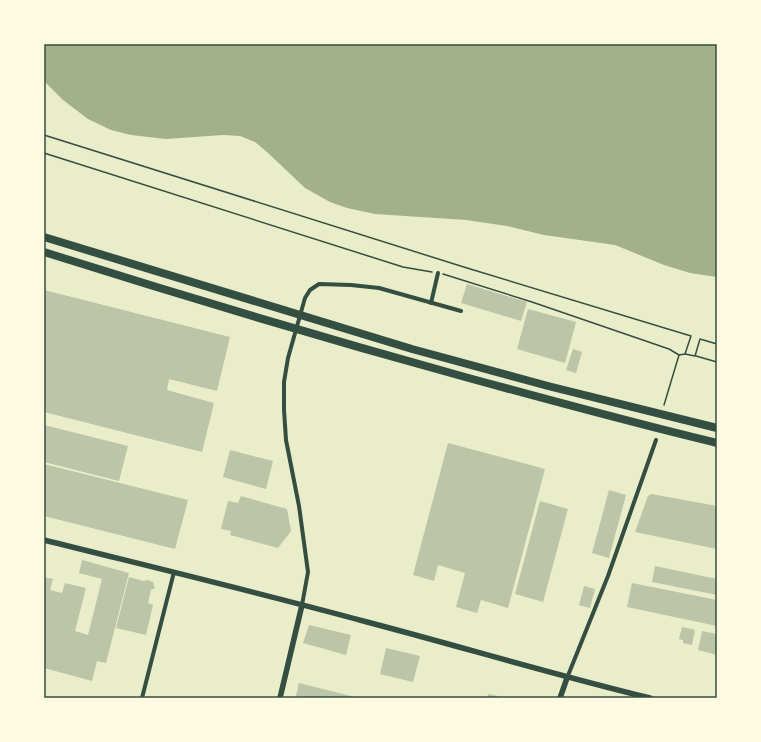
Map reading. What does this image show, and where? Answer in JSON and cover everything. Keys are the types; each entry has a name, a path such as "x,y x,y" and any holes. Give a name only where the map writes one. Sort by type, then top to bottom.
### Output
{"highway":[{"path":"44,237 412,349 548,386 717,428"},
{"path":"44,252 238,312 413,363 717,443"}],"street":[{"path":"431,303 438,273"},
{"path":"280,698 302,605 308,572 299,506 286,440 284,410 284,382 288,358 305,298 310,290 319,284 331,283 380,288 461,311"},
{"path":"560,698 608,576 656,440"},
{"path":"44,540 302,605 454,645 567,678 650,698"},
{"path":"142,698 174,572"}],"path":[{"path":"44,135 467,268 691,336 685,354"},
{"path":"44,153 403,267 438,273 532,302 669,348 679,355 685,354 717,362"},
{"path":"695,356 700,339 717,344"},
{"path":"664,405 679,355"}],"shaded area":[{"path":"44,44 717,44 717,277 690,273 664,265 615,245 544,235 507,226 466,220 375,214 347,208 330,202 305,188 255,142 240,136 223,135 166,139 131,135 111,130 88,119 63,100 46,83 44,80"}],"building":[{"path":"467,284 527,302 521,321 461,303"},
{"path":"44,290 230,337 217,391 169,379 167,390 214,403 202,452 44,412"},
{"path":"528,309 576,322 565,363 517,349"},
{"path":"573,349 582,352 576,373 566,370"},
{"path":"44,425 128,446 119,481 44,462"},
{"path":"448,443 545,469 508,608 481,600 477,613 456,607 465,573 438,565 434,581 413,575"},
{"path":"230,450 273,461 266,489 223,477"},
{"path":"44,464 188,500 175,549 44,516"},
{"path":"609,490 626,495 609,558 592,553"},
{"path":"651,494 717,506 717,549 635,532 648,496"},
{"path":"241,496 287,509 291,531 278,548 230,535 231,531 221,529 228,501 238,503"},
{"path":"540,501 568,509 543,602 515,594"},
{"path":"82,560 129,573 106,663 97,661 92,681 44,668 44,577 53,579 50,590 62,593 65,583 86,588 75,631 88,635 102,579 79,573"},
{"path":"655,566 717,579 717,595 652,582"},
{"path":"129,577 153,582 155,588 151,590 148,603 153,605 146,635 116,628"},
{"path":"632,583 717,600 717,626 627,607"},
{"path":"584,586 595,589 590,608 579,605"},
{"path":"309,625 351,635 346,655 303,643"},
{"path":"682,627 695,630 692,645 683,643 683,640 679,639"},
{"path":"702,631 717,634 717,655 698,650"},
{"path":"386,648 420,656 413,682 380,674"},
{"path":"299,683 355,698 302,698 296,696"},
{"path":"488,694 502,697 502,698 487,698"}]}
